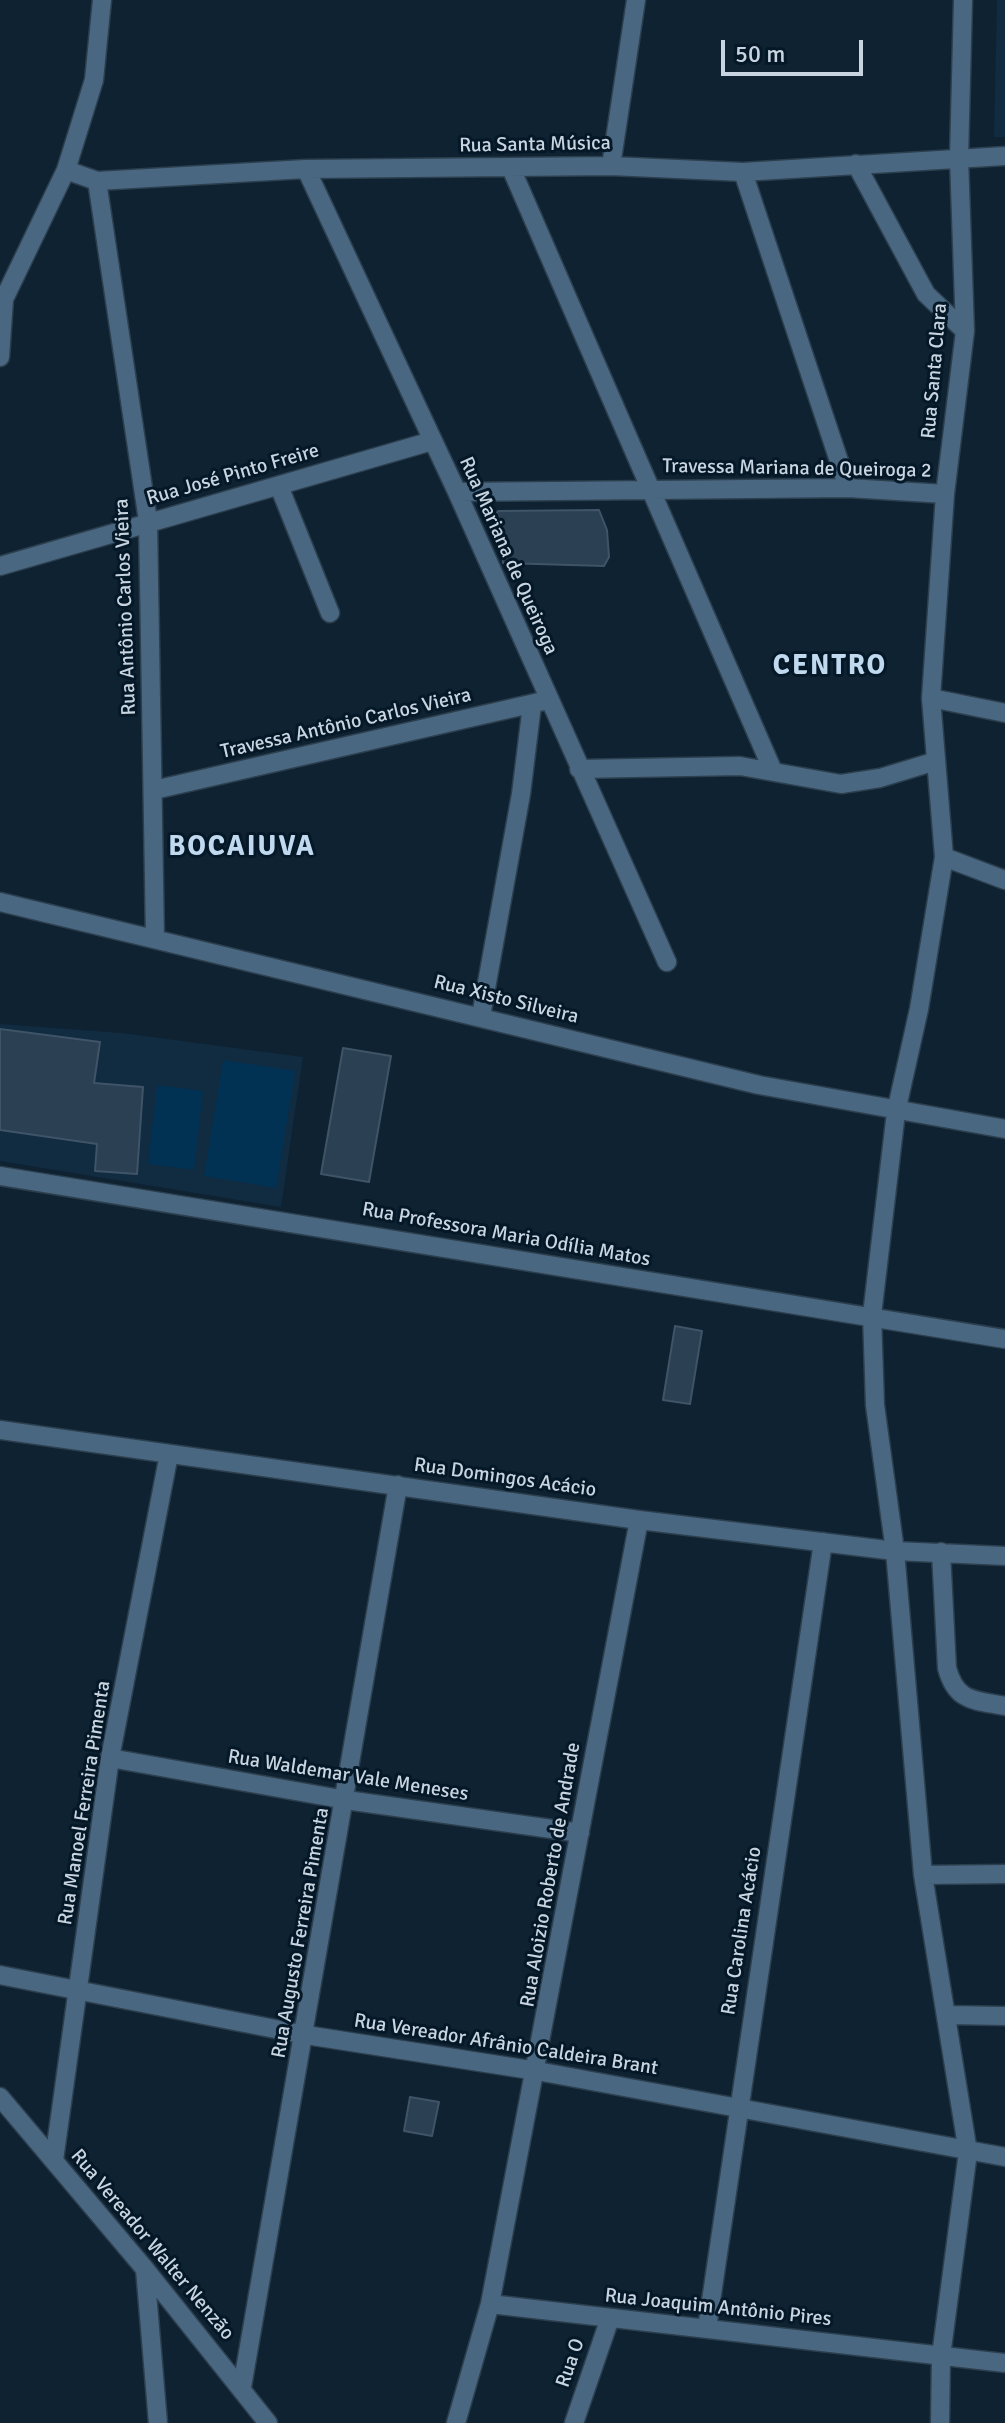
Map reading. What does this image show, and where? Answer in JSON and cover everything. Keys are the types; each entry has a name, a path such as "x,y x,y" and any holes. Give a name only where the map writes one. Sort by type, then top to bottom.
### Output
{"street":[{"path":"0,357 2,299 66,170 94,80 102,0"},
{"path":"611,166 636,0"},
{"name":"Rua Santa Clara","path":"940,2423 941,2356 968,2152 923,1875 895,1551 875,1405 872,1315 880,1221 896,1112 935,927 944,857 931,698 945,494 965,331 959,158 963,0"},
{"name":"Rua Santa Música","path":"66,170 97,181 306,169 611,166 743,172 1005,156"},
{"path":"856,164 926,294 965,331"},
{"path":"511,168 773,771"},
{"name":"Rua Mariana de Queiroga","path":"306,169 457,492 540,703 579,769 667,962"},
{"path":"743,172 848,488"},
{"name":"Rua Antônio Carlos Vieira","path":"97,181 148,521 155,939"},
{"name":"Rua José Pinto Freire","path":"0,566 432,441"},
{"path":"279,486 330,613"},
{"path":"457,492 648,488"},
{"name":"Travessa Mariana de Queiroga 2","path":"648,488 848,488 945,494"},
{"path":"931,698 1005,713"},
{"path":"481,1016 540,703"},
{"name":"Travessa Antônio Carlos Vieira","path":"154,790 540,703"},
{"path":"579,769 708,765 773,771 801,780 841,784 880,778 936,761"},
{"path":"944,857 1005,880"},
{"name":"Rua Xisto Silveira","path":"0,902 759,1085 896,1112 1005,1129"},
{"name":"Rua Professora Maria Odília Matos","path":"0,1176 375,1234 1005,1339"},
{"name":"Rua Domingos Acácio","path":"0,1430 639,1520 895,1551 1005,1556"},
{"name":"Rua Manoel Ferreira Pimenta","path":"54,2160 110,1758 169,1454"},
{"name":"Rua Augusto Ferreira Pimenta","path":"242,2387 306,2035 398,1485"},
{"name":"Rua Aloizio Roberto de Andrade","path":"456,2423 490,2304 537,2071 639,1520"},
{"name":"Rua Carolina Acácio","path":"707,2328 823,1542"},
{"path":"941,1552 947,1668 952,1687 962,1696 1005,1706"},
{"name":"Rua Waldemar Vale Meneses","path":"110,1758 346,1800 580,1833"},
{"path":"923,1875 1005,1874"},
{"name":"Rua Vereador Afrânio Caldeira Brant","path":"0,1975 79,1993 306,2035 738,2106 1005,2157"},
{"path":"948,2015 1005,2016"},
{"name":"Rua Vereador Walter Nenzão","path":"0,2097 145,2269 268,2423"},
{"path":"145,2269 158,2423"},
{"name":"Rua Joaquim Antônio Pires","path":"490,2304 1005,2363"},
{"name":"Rua O","path":"574,2423 610,2318"}],"shaded area":[{"path":"997,0 1005,0 1005,137 994,137"},
{"path":"0,1024 122,1033 303,1057 281,1207 0,1161"},
{"path":"223,1060 295,1071 276,1188 204,1176"},
{"path":"157,1085 203,1091 194,1170 148,1164"}],"building":[{"path":"599,510 607,530 609,557 604,566 503,563 501,534 493,539 490,525 498,511"},
{"path":"0,1029 100,1042 94,1083 143,1087 137,1174 95,1171 97,1144 0,1130"},
{"path":"343,1048 391,1056 369,1182 321,1174"},
{"path":"675,1326 702,1331 690,1404 663,1400"},
{"path":"410,2097 439,2102 432,2136 404,2131"}],"district":[{"name":"CENTRO","path":"830,667"},
{"name":"BOCAIUVA","path":"242,848"}]}
